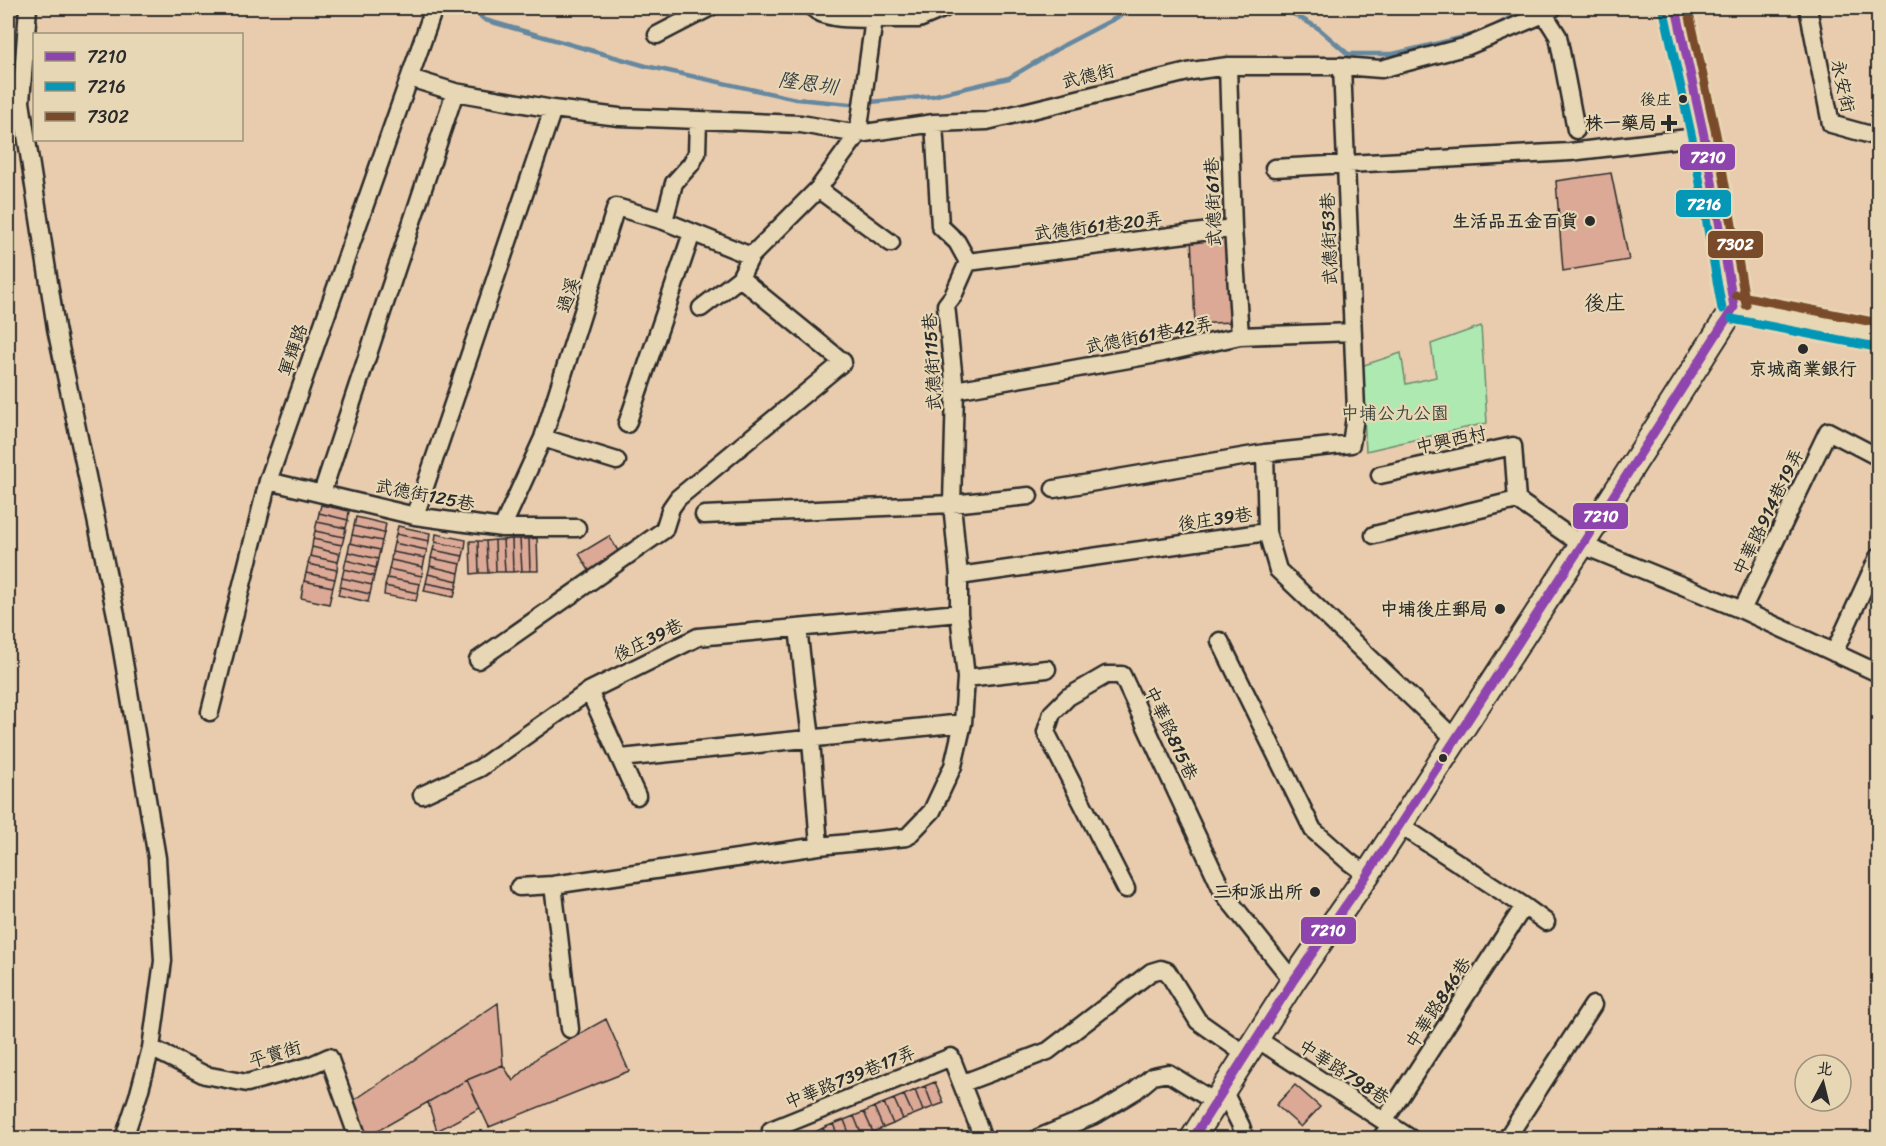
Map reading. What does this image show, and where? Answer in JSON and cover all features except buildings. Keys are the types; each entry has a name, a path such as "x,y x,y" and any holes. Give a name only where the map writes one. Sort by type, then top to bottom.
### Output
{"main road":[{"path":"1192,1138 1293,981 1400,825 1734,306 1704,136 1676,8"},
{"path":"1734,306 1878,335"}],"street":[{"path":"28,8 21,102 56,328 116,615 157,858 163,961 152,1048 124,1138"},
{"name":"軍輝路","path":"210,712 268,481 434,8"},
{"path":"657,35 709,8"},
{"path":"813,8 828,16 874,19 919,19 945,8"},
{"name":"永安街","path":"1808,8 1831,124 1878,136"},
{"path":"1549,11 1557,36 1576,130"},
{"name":"武德街","path":"410,78 455,92 619,117 801,124 858,134 934,123 987,121 1192,71 1228,66 1342,66 1381,69 1468,46 1549,11"},
{"path":"701,308 740,278 751,256 818,189 858,134 874,19"},
{"name":"武德街61巷","path":"1228,66 1239,336"},
{"name":"武德街53巷","path":"1265,453 1351,444 1356,410 1342,66"},
{"path":"322,493 455,92"},
{"path":"416,516 553,108"},
{"path":"664,221 675,183 697,153 698,120"},
{"path":"934,123 940,226 957,242 968,262"},
{"path":"1274,168 1570,153 1704,136"},
{"path":"818,189 891,243"},
{"name":"過溪","path":"502,528 543,438 616,207 664,221 751,256"},
{"name":"武德街61巷20弄","path":"968,262 1233,228"},
{"path":"627,424 692,233"},
{"name":"武德街115巷","path":"959,576 952,504 955,390 946,305 953,296 968,262"},
{"path":"478,660 664,530 671,508 678,498 843,362 740,278"},
{"name":"武德街61巷42弄","path":"955,390 1163,353 1239,336 1353,332"},
{"name":"中華路914巷19弄","path":"1742,610 1828,431 1878,457"},
{"path":"543,438 617,461"},
{"name":"中興西村","path":"1380,475 1513,446 1517,500"},
{"path":"1054,489 1265,453 1267,532"},
{"name":"武德街125巷","path":"268,481 416,516 502,528 577,528"},
{"path":"704,515 952,504 1029,496"},
{"path":"1374,535 1517,500 1582,545 1742,610 1878,674"},
{"name":"後庄39巷","path":"959,576 1267,532 1278,570 1455,739"},
{"path":"1834,653 1878,557"},
{"path":"519,887 554,885 819,846 907,837 932,812 953,766 963,723 966,678 959,613 959,576"},
{"name":"後庄39巷","path":"422,795 480,768 589,691 698,637 959,613"},
{"path":"798,628 811,739 819,846"},
{"path":"1220,641 1313,830 1367,875"},
{"path":"966,678 1047,669"},
{"name":"中華路815巷","path":"1126,889 1046,732 1052,713 1068,697 1106,675 1122,675 1224,894 1293,981"},
{"path":"589,691 637,796"},
{"path":"621,758 963,723"},
{"path":"1400,825 1546,922"},
{"path":"554,885 570,1029"},
{"name":"中華路846巷","path":"1385,1128 1524,906"},
{"name":"中華路798巷","path":"963,1083 1048,1052 1151,972 1161,969 1167,971 1198,1021 1251,1047 1385,1128 1410,1138"},
{"path":"1507,1138 1593,1005"},
{"name":"平實街","path":"152,1048 205,1075 247,1083 309,1066 329,1057 358,1138"},
{"name":"中華路739巷17弄","path":"775,1138 771,1130 951,1057 963,1083"},
{"path":"1038,1138 1097,1114 1135,1091 1154,1076 1168,1073 1219,1096 1241,1126 1245,1138"},
{"path":"963,1083 983,1138"}],"green space":[{"name":"中埔公九公園","path":"1481,326 1487,423 1366,451 1361,366 1401,353 1406,384 1436,377 1431,344"}],"waterway":[{"name":"隆恩圳","path":"470,8 485,20 646,66 796,99 850,104 932,96 1009,78 1066,44 1135,8"},
{"name":"隆恩圳","path":"1283,8 1318,28 1348,54 1393,54 1477,34"},
{"name":"隆恩圳","path":"1490,29 1527,8"}],"transit line":[{"name":"7210","path":"1676,8 1704,136 1734,307"},
{"name":"7302","path":"1688,8 1716,134 1746,305"},
{"name":"7216","path":"1664,11 1692,138 1722,309"},
{"name":"7302","path":"1736,295 1878,323"},
{"name":"7210","path":"1193,1138 1293,981 1367,875 1582,545 1734,307"},
{"name":"7216","path":"1732,319 1876,347"}],"place":[{"name":"後庄","path":"1683,99"},
{"name":"株一藥局","path":"1669,123"},
{"name":"生活品五金百貨","path":"1590,221"},
{"name":"京城商業銀行","path":"1803,349"},
{"name":"中埔後庄郵局","path":"1500,609"},
{"name":"三和派出所","path":"1315,892"}],"district":[{"name":"後庄","path":"1605,303"}]}
